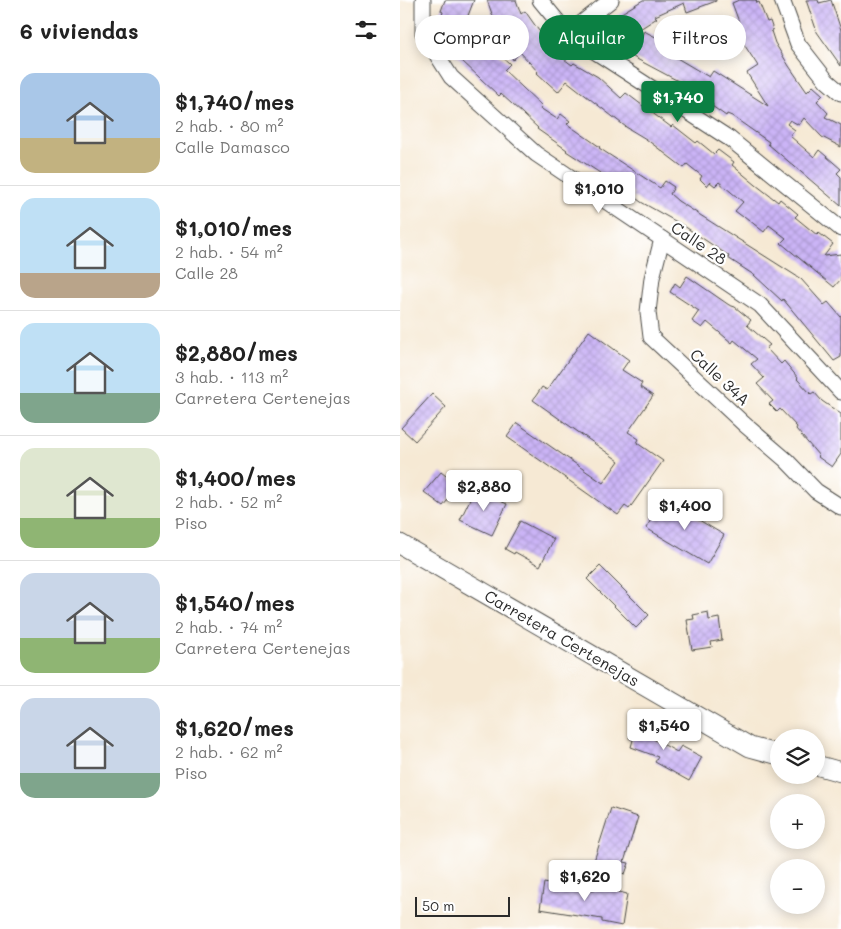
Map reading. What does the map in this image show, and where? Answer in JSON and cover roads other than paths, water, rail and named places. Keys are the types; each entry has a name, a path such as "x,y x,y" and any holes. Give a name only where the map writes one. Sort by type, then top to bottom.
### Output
{"main road":[{"name":"Carretera Certenejas","path":"400,544 750,747 770,753"},
{"path":"825,768 841,772"}],"street":[{"name":"Calle 28","path":"423,0 424,32 451,77 536,154 760,304 841,392"},
{"path":"540,0 552,15"},
{"path":"592,15 611,0"},
{"path":"782,0 798,44 827,82 841,93"},
{"path":"608,60 730,139 841,229"},
{"name":"Calle 34A","path":"662,238 651,287 648,312 651,337 737,418 786,460 816,491 841,507"}]}
